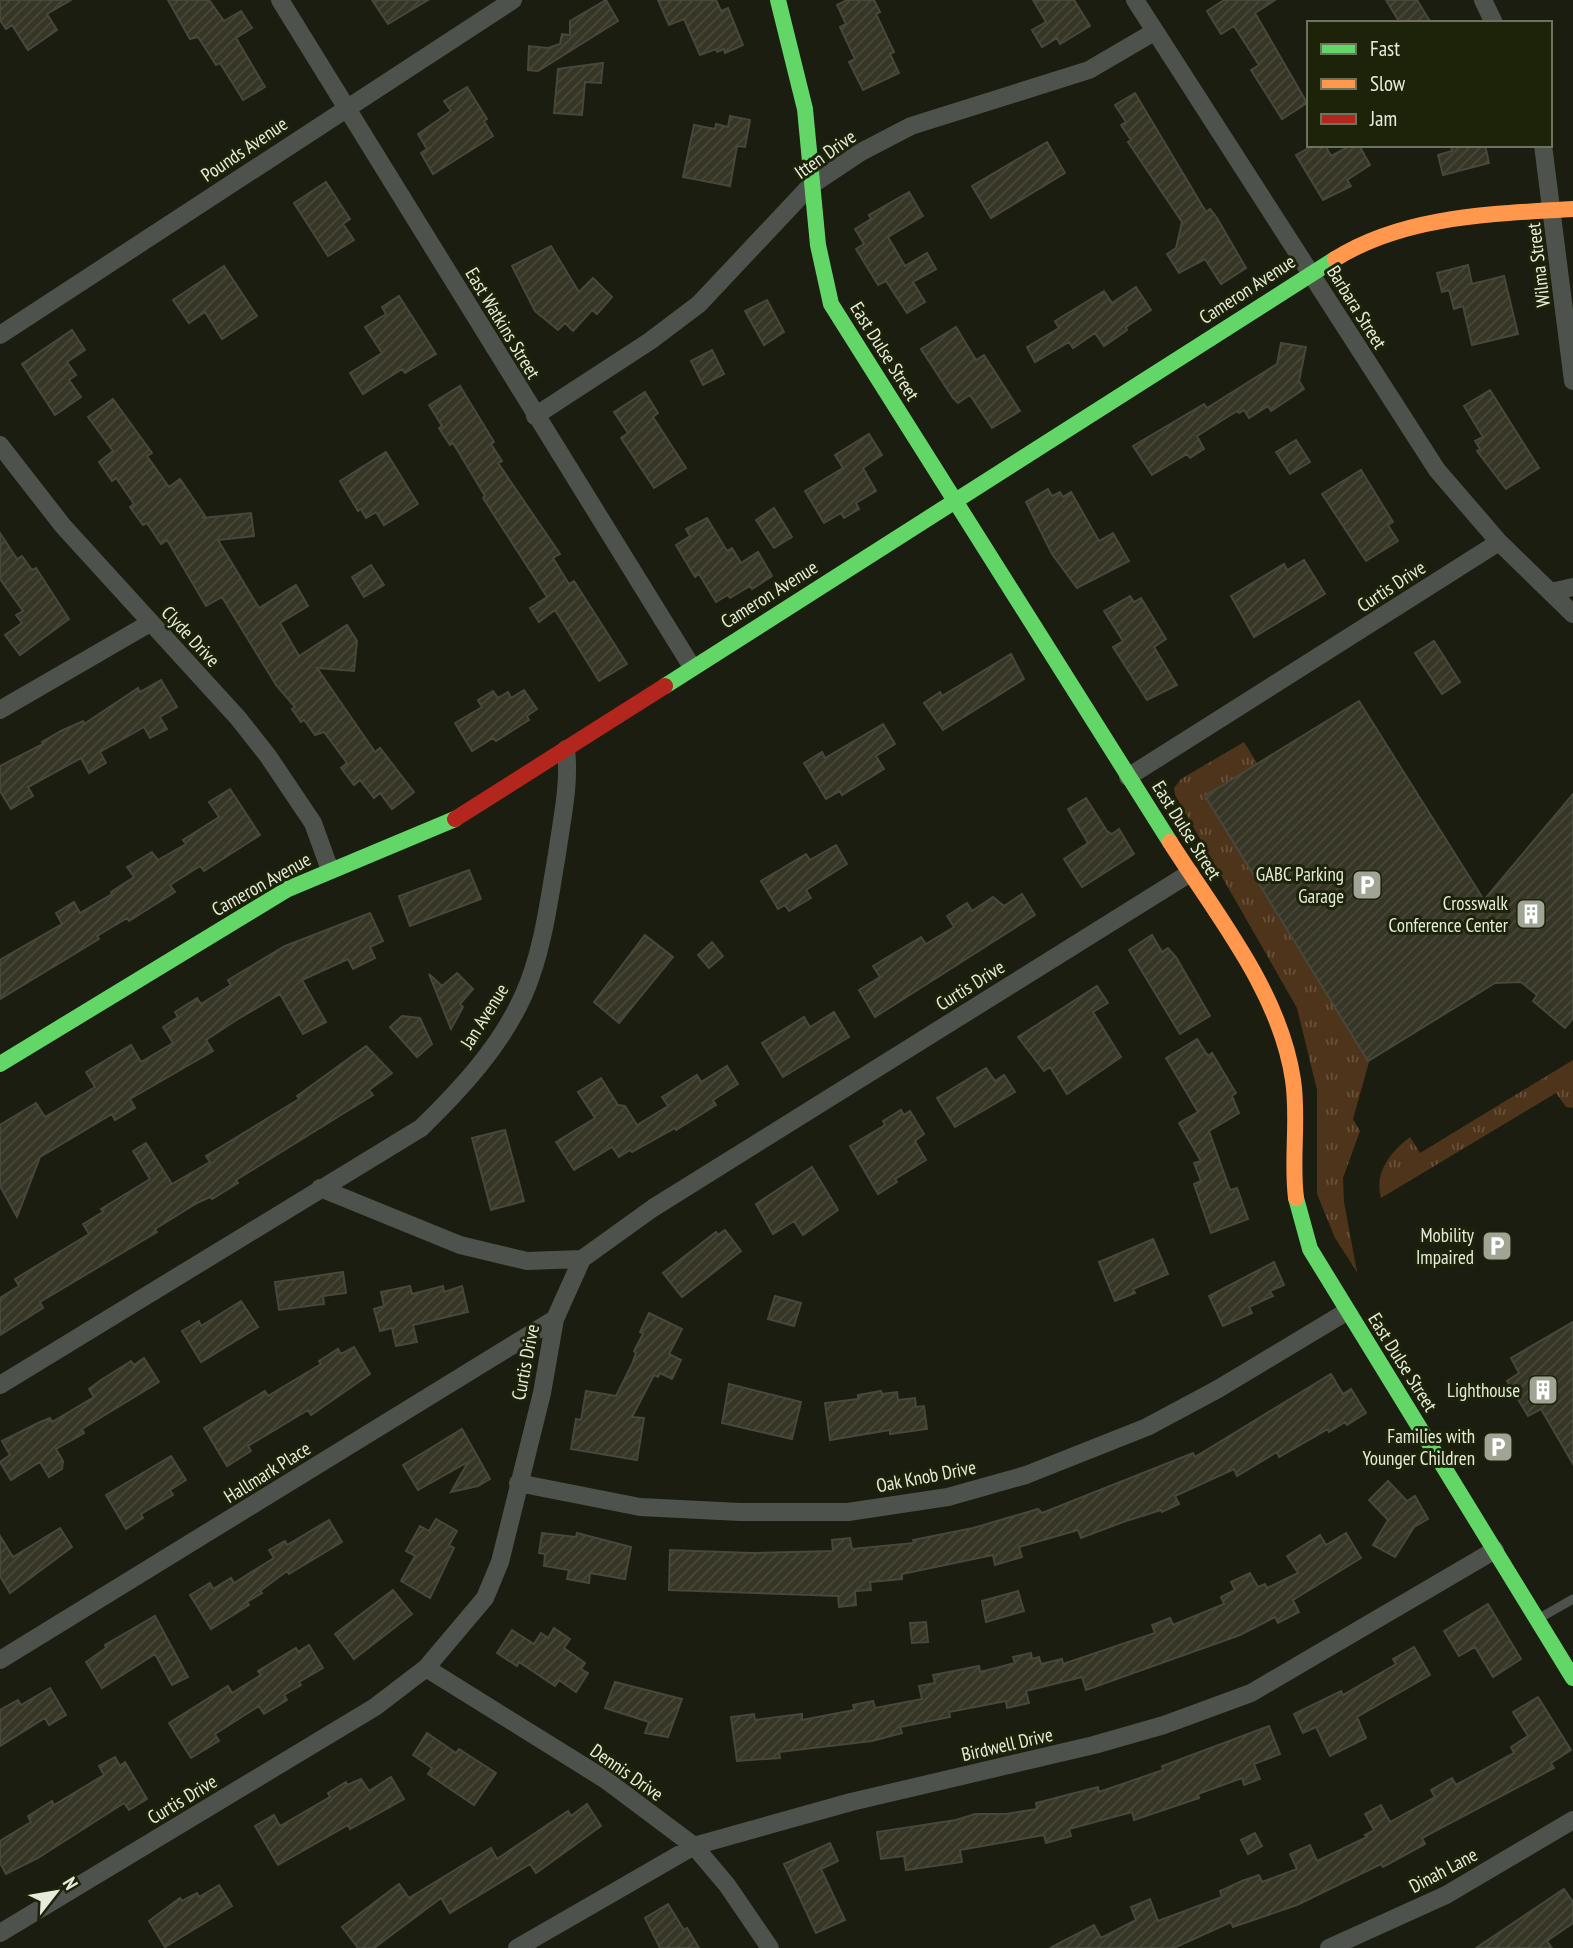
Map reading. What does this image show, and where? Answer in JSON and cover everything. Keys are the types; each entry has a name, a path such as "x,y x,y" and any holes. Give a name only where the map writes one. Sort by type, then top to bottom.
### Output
{"street":[{"name":"East Watkins Street","path":"280,0 692,667"},
{"name":"Pounds Avenue","path":"0,335 346,106 513,0"},
{"name":"East Dulse Street","path":"778,0 797,70 810,146 810,186 820,268 831,304 1256,978 1281,1033 1295,1095 1293,1198 1298,1221 1310,1249 1346,1312 1573,1678"},
{"name":"Barbara Street","path":"1135,0 1431,461 1455,494 1499,542 1573,614"},
{"path":"1483,0 1493,21"},
{"name":"Itten Drive","path":"535,416 650,341 699,304 810,186 861,152 911,126 1079,74 1154,32"},
{"name":"Wilma Street","path":"1543,147 1573,381"},
{"name":"Cameron Avenue","path":"0,1064 288,889 330,870 373,857 451,821 1356,246 1402,227 1462,218 1573,209"},
{"name":"Clyde Drive","path":"0,445 63,526 268,756 313,823 330,870"},
{"name":"Curtis Drive","path":"1128,777 1499,542"},
{"path":"1551,592 1573,587"},
{"path":"0,710 150,623"},
{"name":"Jan Avenue","path":"0,1384 421,1128 455,1094 504,1031 525,992 548,910 569,775 566,748"},
{"name":"Curtis Drive","path":"0,1933 375,1707 426,1668 485,1598 500,1562 542,1393 555,1319 582,1259 653,1208 1190,873"},
{"path":"320,1188 460,1245 527,1261 582,1259"},
{"name":"Oak Knob Drive","path":"518,1483 640,1507 740,1512 848,1512 948,1497 1026,1475 1146,1427 1346,1312"},
{"name":"Hallmark Place","path":"0,1660 555,1319"},
{"name":"Birdwell Drive","path":"517,1948 694,1846 851,1802 1094,1745 1189,1716 1251,1693 1495,1550"},
{"name":"Dennis Drive","path":"426,1668 606,1780 694,1846 727,1885 770,1948"},
{"name":"Dinah Lane","path":"1329,1948 1446,1895 1573,1820"}],"lane":[{"path":"1538,1620 1573,1599"}],"green space":[{"path":"1244,742 1257,763 1205,796 1369,1062 1353,1119 1360,1131 1343,1178 1344,1202 1357,1272 1335,1238 1317,1194 1317,1090 1297,1008 1175,795 1174,788 1181,779"},
{"path":"1573,1060 1573,1108 1566,1107 1556,1093 1381,1198 1380,1180 1385,1164 1396,1149 1410,1137 1420,1153"}],"building":[{"path":"0,0 71,0 47,14 57,30 28,50 12,25 6,29 0,20"},
{"path":"168,0 209,0 224,21 241,11 252,28 236,38 265,87 243,100 220,63 216,65 198,37 190,39"},
{"path":"372,0 428,0 388,24"},
{"path":"606,0 618,21 538,71 528,70 529,46 548,48 560,44 562,34 570,35 570,21"},
{"path":"658,0 716,0 721,11 728,8 743,45 725,53 724,49 717,52 716,49 700,55 684,19 669,25"},
{"path":"847,0 874,0 880,12 876,14 894,52 890,54 899,73 863,90 849,62 855,59 840,27 846,24 837,5"},
{"path":"1033,0 1074,0 1090,26 1060,44 1057,38 1042,47 1032,30 1046,22"},
{"path":"1224,0 1275,0 1255,13 1307,103 1282,119 1251,70 1259,65 1234,26 1221,34 1207,11"},
{"path":"1386,0 1417,0 1430,21 1399,21"},
{"path":"603,63 601,83 585,82 582,115 554,113 558,69"},
{"path":"467,87 487,119 484,121 493,136 433,174 421,153 427,149 418,134 451,111 444,101"},
{"path":"1135,93 1206,212 1210,209 1217,218 1246,268 1221,284 1205,259 1179,273 1167,254 1176,248 1182,222 1128,142 1131,140 1121,125 1126,122 1115,105"},
{"path":"730,116 750,120 745,147 737,146 730,186 683,177 694,125 715,129 716,124 728,127"},
{"path":"1047,142 1065,173 991,218 972,186"},
{"path":"1310,147 1326,147 1331,156 1348,147 1360,147 1370,165 1347,180 1351,186 1323,200 1296,155"},
{"path":"1451,147 1485,147 1489,163 1443,175 1438,155 1452,151"},
{"path":"326,182 350,219 343,224 354,240 328,256 294,203"},
{"path":"909,192 923,216 888,237 905,266 927,253 936,269 913,282 925,302 907,313 886,281 878,285 856,249 864,244 855,229 871,219 869,215"},
{"path":"551,246 579,292 593,278 612,297 597,314 592,310 573,331 565,323 558,330 535,311 512,266"},
{"path":"1468,265 1472,284 1504,276 1518,334 1472,345 1463,306 1454,309 1449,290 1442,292 1437,273"},
{"path":"224,266 257,316 222,339 205,312 189,323 173,300"},
{"path":"1136,287 1151,310 1126,327 1127,330 1104,346 1095,333 1073,348 1069,342 1035,362 1027,347 1059,328 1055,321 1104,291 1112,303"},
{"path":"399,296 436,354 405,373 402,369 363,394 350,373 382,353 365,327 386,314 382,307"},
{"path":"767,300 784,332 764,345 745,311"},
{"path":"956,327 976,360 984,355 1020,411 992,428 970,395 958,403 953,398 921,349"},
{"path":"72,330 85,350 67,362 76,375 69,380 81,397 55,415 22,364"},
{"path":"1281,343 1306,347 1299,381 1304,389 1271,411 1268,406 1249,418 1244,410 1239,413 1237,411 1197,436 1204,449 1190,458 1187,454 1152,475 1133,446 1204,404 1207,408 1277,364"},
{"path":"712,350 724,374 703,385 691,361"},
{"path":"460,386 494,442 491,444 502,461 498,463 560,554 553,558 569,584 574,581 627,664 599,681 555,610 539,622 530,608 547,597 483,498 485,496 453,443 450,445 439,428 442,426 429,405"},
{"path":"1490,390 1539,468 1506,489 1477,451 1480,449 1475,441 1483,437 1464,406"},
{"path":"645,392 658,413 653,417 686,468 654,488 621,438 628,433 614,412"},
{"path":"113,399 152,453 147,456 169,487 180,479 205,516 202,518 251,513 254,536 218,540 259,608 296,585 308,606 280,623 299,656 347,625 357,641 354,671 317,668 375,752 380,748 414,792 392,809 380,793 374,798 360,780 354,785 341,768 347,763 324,732 315,735 304,720 301,722 292,709 295,707 276,685 222,597 206,606 167,540 161,544 147,523 143,525 130,507 134,504 116,478 112,481 99,462 113,451 88,417"},
{"path":"869,434 882,455 863,468 876,491 856,503 859,509 844,518 841,513 824,523 805,491 843,468 835,455"},
{"path":"1296,440 1310,462 1290,474 1276,452"},
{"path":"386,452 418,504 384,525 376,512 366,518 361,509 358,511 340,481"},
{"path":"1361,470 1393,522 1388,525 1398,541 1366,561 1322,494"},
{"path":"1048,489 1052,496 1060,492 1063,497 1071,492 1099,541 1113,533 1129,561 1077,588 1052,554 1026,502"},
{"path":"774,508 792,537 774,548 756,520"},
{"path":"707,518 727,551 732,548 741,563 758,552 772,576 752,589 750,586 730,598 728,595 716,602 699,574 695,577 676,545 690,536 686,529"},
{"path":"0,533 17,559 22,556 32,570 36,568 69,619 20,655 5,635 22,623 16,615 23,611 0,579"},
{"path":"1304,560 1325,594 1254,637 1231,596 1284,564 1287,570"},
{"path":"371,565 384,585 364,597 352,577"},
{"path":"1130,596 1134,602 1141,598 1166,639 1154,647 1177,685 1147,700 1113,647 1123,641 1104,611"},
{"path":"1434,641 1460,682 1442,694 1415,653"},
{"path":"1011,654 1024,679 943,730 924,703 940,692 942,696"},
{"path":"161,680 177,707 160,717 167,729 150,738 144,727 100,752 106,763 89,773 81,758 28,787 33,796 11,809 0,791 0,766 43,744 42,742 61,731 83,721 84,724 138,688 140,692"},
{"path":"524,690 537,709 527,716 529,720 496,741 493,738 472,751 455,723 482,707 478,700 493,691 498,698 508,692 511,698"},
{"name":"GABC Parking Garage","path":"1359,701 1484,900 1573,794 1573,1018 1565,1028 1533,1001 1537,995 1521,982 1495,983 1368,1061 1205,796"},
{"path":"883,724 895,744 876,756 884,769 842,795 840,791 826,799 804,763 822,752 825,758"},
{"path":"230,789 260,835 204,871 200,866 170,885 175,892 129,921 127,918 97,936 99,939 0,999 0,960 62,924 56,913 74,902 80,913 112,894 111,892 134,877 127,867 152,852 158,860 186,844 183,840 219,817 209,802"},
{"path":"1086,798 1107,831 1112,834 1119,829 1134,854 1082,887 1064,859 1088,843 1068,809"},
{"path":"836,845 847,864 806,890 811,898 789,911 785,905 778,909 761,881 806,854 810,860"},
{"path":"469,870 481,899 410,926 399,896"},
{"path":"1022,894 1035,915 875,1017 859,990 880,977 873,966 921,937 926,944 954,927 947,916 967,903 972,911 993,897 1004,906"},
{"path":"370,913 383,941 370,947 375,958 353,969 348,959 302,980 326,1022 303,1034 280,994 238,1019 206,1040 213,1051 130,1099 135,1108 115,1120 112,1114 40,1157 17,1217 0,1186 0,1125 36,1103 45,1117 95,1087 86,1072 131,1045 141,1062 173,1043 163,1027 178,1017 175,1012 197,998 201,1004 231,985 228,980 285,946"},
{"path":"645,935 673,957 619,1023 594,1002"},
{"path":"1152,935 1162,952 1168,948 1176,957 1210,1016 1180,1034 1129,950"},
{"path":"712,942 723,956 709,968 698,955"},
{"path":"457,973 473,989 460,1004 463,1007 451,1029 429,974 442,986"},
{"path":"1097,986 1108,1003 1093,1012 1121,1057 1067,1094 1050,1067 1044,1071 1018,1037"},
{"path":"834,1012 849,1037 783,1077 762,1043 804,1017 810,1027"},
{"path":"402,1016 420,1018 432,1044 417,1057 390,1027"},
{"path":"1197,1039 1208,1056 1212,1053 1236,1093 1232,1096 1239,1113 1209,1131 1230,1190 1237,1188 1248,1219 1211,1233 1194,1184 1201,1181 1194,1163 1201,1161 1179,1123 1198,1112 1166,1058"},
{"path":"366,1046 392,1073 369,1090 373,1095 236,1180 238,1183 212,1199 210,1197 197,1203 155,1229 157,1232 40,1302 43,1308 0,1335 0,1298 19,1286 15,1279 89,1234 83,1224 103,1212 101,1209 150,1179 133,1151 146,1143 172,1184 210,1162 206,1156 299,1099 297,1096"},
{"path":"727,1066 738,1084 713,1100 716,1105 676,1130 675,1128 632,1152 630,1150 619,1157 612,1147 574,1170 556,1142 595,1118 578,1092 601,1078 618,1105 625,1106 637,1125 668,1106 662,1097 697,1075 701,1082"},
{"path":"986,1068 995,1081 1004,1075 1015,1092 955,1127 937,1098"},
{"path":"901,1110 904,1115 910,1111 924,1134 915,1141 926,1160 895,1179 897,1182 878,1194 850,1146 885,1125 883,1121"},
{"path":"505,1130 524,1201 491,1210 472,1138"},
{"path":"812,1167 838,1210 803,1235 794,1221 773,1234 756,1204"},
{"path":"725,1230 741,1251 682,1297 663,1273 716,1232 718,1235"},
{"path":"1153,1239 1168,1274 1133,1289 1135,1293 1115,1301 1099,1262"},
{"path":"1274,1262 1284,1285 1270,1291 1273,1296 1249,1307 1252,1313 1223,1326 1209,1296"},
{"path":"343,1272 346,1293 323,1296 324,1304 279,1310 275,1282"},
{"path":"410,1286 412,1294 443,1286 444,1292 462,1286 468,1312 413,1325 417,1342 396,1346 392,1328 380,1331 374,1309 384,1306 381,1292"},
{"path":"775,1296 801,1303 794,1326 768,1319"},
{"path":"241,1301 258,1327 201,1362 182,1331 199,1321 201,1326"},
{"path":"649,1313 682,1329 669,1354 681,1360 672,1379 660,1373 658,1377 654,1375 632,1417 644,1418 637,1460 571,1449 576,1419 581,1420 586,1391 616,1396 632,1364 636,1353 634,1351 643,1334 640,1332"},
{"name":"Lighthouse","path":"1573,1322 1573,1464 1541,1409 1528,1416 1507,1381 1519,1373 1511,1358"},
{"path":"354,1347 370,1374 311,1415 308,1410 248,1446 251,1451 227,1466 204,1428 265,1391 268,1396 321,1364 319,1361 338,1349 341,1354"},
{"path":"144,1358 159,1382 82,1429 84,1433 56,1449 63,1461 62,1469 49,1477 40,1462 11,1480 0,1462 10,1455 2,1441 50,1418 52,1422 94,1397 89,1389 101,1380 131,1361 134,1365"},
{"path":"1331,1374 1343,1394 1351,1389 1366,1413 1347,1425 1345,1422 1329,1432 1328,1429 1279,1457 1277,1452 1237,1476 1234,1469 1175,1496 1179,1504 1162,1512 1161,1510 1123,1522 1081,1538 1078,1530 1019,1547 1022,1557 995,1565 993,1555 902,1574 902,1579 870,1582 871,1590 855,1591 856,1605 839,1607 838,1596 669,1590 670,1550 752,1553 833,1551 832,1540 850,1538 852,1549 914,1543 913,1540 973,1528 1038,1509 1042,1513 1193,1453 1195,1457"},
{"path":"729,1384 801,1402 792,1439 722,1423"},
{"path":"881,1391 882,1394 897,1392 898,1400 915,1398 916,1407 924,1406 927,1429 890,1434 890,1430 830,1440 825,1403 858,1399 858,1395"},
{"path":"462,1429 490,1479 478,1486 451,1492 468,1462 418,1490 403,1465"},
{"path":"171,1456 186,1480 170,1490 173,1495 141,1514 143,1518 126,1529 106,1495"},
{"path":"1388,1481 1407,1501 1415,1496 1428,1519 1414,1527 1395,1557 1373,1545 1388,1520 1369,1500"},
{"path":"436,1519 457,1531 449,1545 454,1548 430,1598 401,1581 415,1556 406,1551 420,1526 429,1531"},
{"path":"329,1520 342,1542 289,1574 287,1571 247,1602 249,1605 211,1629 190,1595 210,1583 213,1589 231,1578 234,1583 274,1558 269,1550 285,1541 287,1545"},
{"path":"60,1528 72,1547 10,1593 0,1576 0,1536 13,1557"},
{"path":"542,1533 576,1537 577,1533 631,1547 625,1579 590,1573 589,1583 567,1579 569,1570 544,1566 545,1554 539,1553"},
{"path":"1346,1533 1361,1558 1293,1600 1299,1612 1278,1623 1275,1617 1240,1635 1086,1690 1082,1677 1026,1691 1029,1703 1007,1708 1006,1701 949,1712 950,1717 900,1727 902,1733 872,1741 779,1752 780,1758 737,1761 731,1717 754,1714 755,1720 802,1714 802,1720 854,1710 853,1705 873,1701 875,1708 922,1699 919,1686 935,1683 933,1675 979,1666 980,1672 1015,1663 1013,1657 1031,1653 1032,1659 1039,1657 1041,1664 1062,1659 1063,1664 1155,1633 1152,1625 1170,1618 1173,1625 1224,1604 1221,1597 1235,1590 1231,1582 1250,1573 1258,1587 1265,1584 1267,1588 1298,1573 1287,1556 1320,1535 1326,1545"},
{"path":"393,1590 412,1614 354,1659 335,1634"},
{"path":"1018,1591 1024,1611 986,1622 982,1601"},
{"path":"1488,1604 1521,1659 1493,1677 1475,1647 1459,1656 1444,1631"},
{"path":"155,1616 188,1677 172,1685 155,1654 102,1688 86,1662 106,1648 105,1645"},
{"path":"926,1622 928,1642 912,1643 910,1623"},
{"path":"554,1628 570,1639 564,1648 585,1663 581,1669 588,1673 576,1692 559,1680 555,1686 519,1662 517,1666 497,1653 512,1630 534,1644 541,1633 548,1638"},
{"path":"309,1645 323,1668 299,1682 301,1685 284,1695 287,1700 264,1714 259,1706 215,1734 219,1741 191,1758 169,1723 228,1686 232,1693 261,1675 258,1671 296,1648 298,1652"},
{"path":"1414,1647 1430,1675 1357,1717 1366,1738 1330,1756 1316,1727 1303,1733 1294,1714 1341,1691 1343,1695 1396,1664 1393,1659"},
{"path":"615,1682 682,1699 668,1737 645,1733 649,1722 605,1708"},
{"path":"50,1688 66,1715 49,1725 45,1718 0,1746 0,1710 18,1700 21,1705"},
{"path":"1538,1697 1571,1750 1551,1763 1554,1768 1422,1838 1425,1844 1383,1867 1381,1864 1297,1905 1233,1927 1231,1922 1174,1948 1050,1948 1094,1925 1101,1938 1136,1920 1131,1907 1150,1899 1158,1921 1222,1897 1220,1891 1242,1881 1259,1875 1262,1882 1297,1869 1290,1854 1310,1845 1317,1861 1367,1837 1365,1835 1374,1830 1365,1814 1381,1805 1390,1822 1435,1797 1431,1790 1452,1778 1456,1785 1514,1753 1511,1747 1528,1736 1513,1712"},
{"path":"1269,1726 1280,1754 1254,1764 1260,1779 1244,1785 1242,1778 1198,1794 1199,1798 1134,1820 1132,1812 1069,1829 1071,1836 1046,1843 1044,1835 960,1850 962,1862 906,1870 904,1856 881,1859 877,1832 956,1820 975,1814 1006,1814 1037,1809 1036,1803 1098,1787 1099,1792 1163,1770 1162,1766"},
{"path":"427,1733 456,1753 459,1749 496,1773 474,1805 428,1774 432,1768 413,1755"},
{"path":"115,1757 120,1766 125,1762 147,1799 129,1810 124,1803 38,1858 6,1874 0,1863 0,1841 31,1822 28,1816 52,1801 54,1805 104,1775 99,1766"},
{"path":"391,1777 404,1799 350,1829 348,1825 278,1865 255,1826 274,1815 280,1826 330,1797 328,1793 346,1782 347,1785 361,1779 369,1791"},
{"path":"587,1804 601,1826 536,1873 530,1864 450,1913 441,1898 374,1948 358,1948 342,1927 399,1884 409,1898 491,1848 497,1859 568,1811 571,1816"},
{"path":"1255,1833 1262,1846 1248,1854 1241,1840"},
{"path":"830,1843 838,1861 821,1869 845,1920 816,1933 784,1864"},
{"path":"219,1885 232,1906 165,1947 149,1921 180,1898 182,1901 197,1893 199,1897"},
{"path":"1564,1889 1573,1902 1573,1923 1547,1941 1552,1948 1476,1948"},
{"path":"668,1904 699,1948 660,1948 645,1918"}],"traffic: fast":[{"path":"778,0 805,109 818,245 831,304 1170,842"},
{"path":"665,686 1335,259"},
{"path":"0,1064 288,889 455,819"},
{"path":"1296,1198 1310,1249 1573,1678"}],"traffic: slow":[{"path":"1335,259 1362,244 1420,225 1481,215 1573,209"},
{"path":"1170,842 1244,956 1275,1016 1293,1080 1296,1198"}],"traffic: jam":[{"path":"455,819 665,686"}],"place":[{"name":"GABC Parking Garage","path":"1367,885"},
{"name":"Crosswalk Conference Center","path":"1531,914"},
{"name":"Mobility Impaired","path":"1497,1246"},
{"name":"Lighthouse","path":"1543,1390"},
{"name":"Families with Younger Children","path":"1498,1447"}]}
